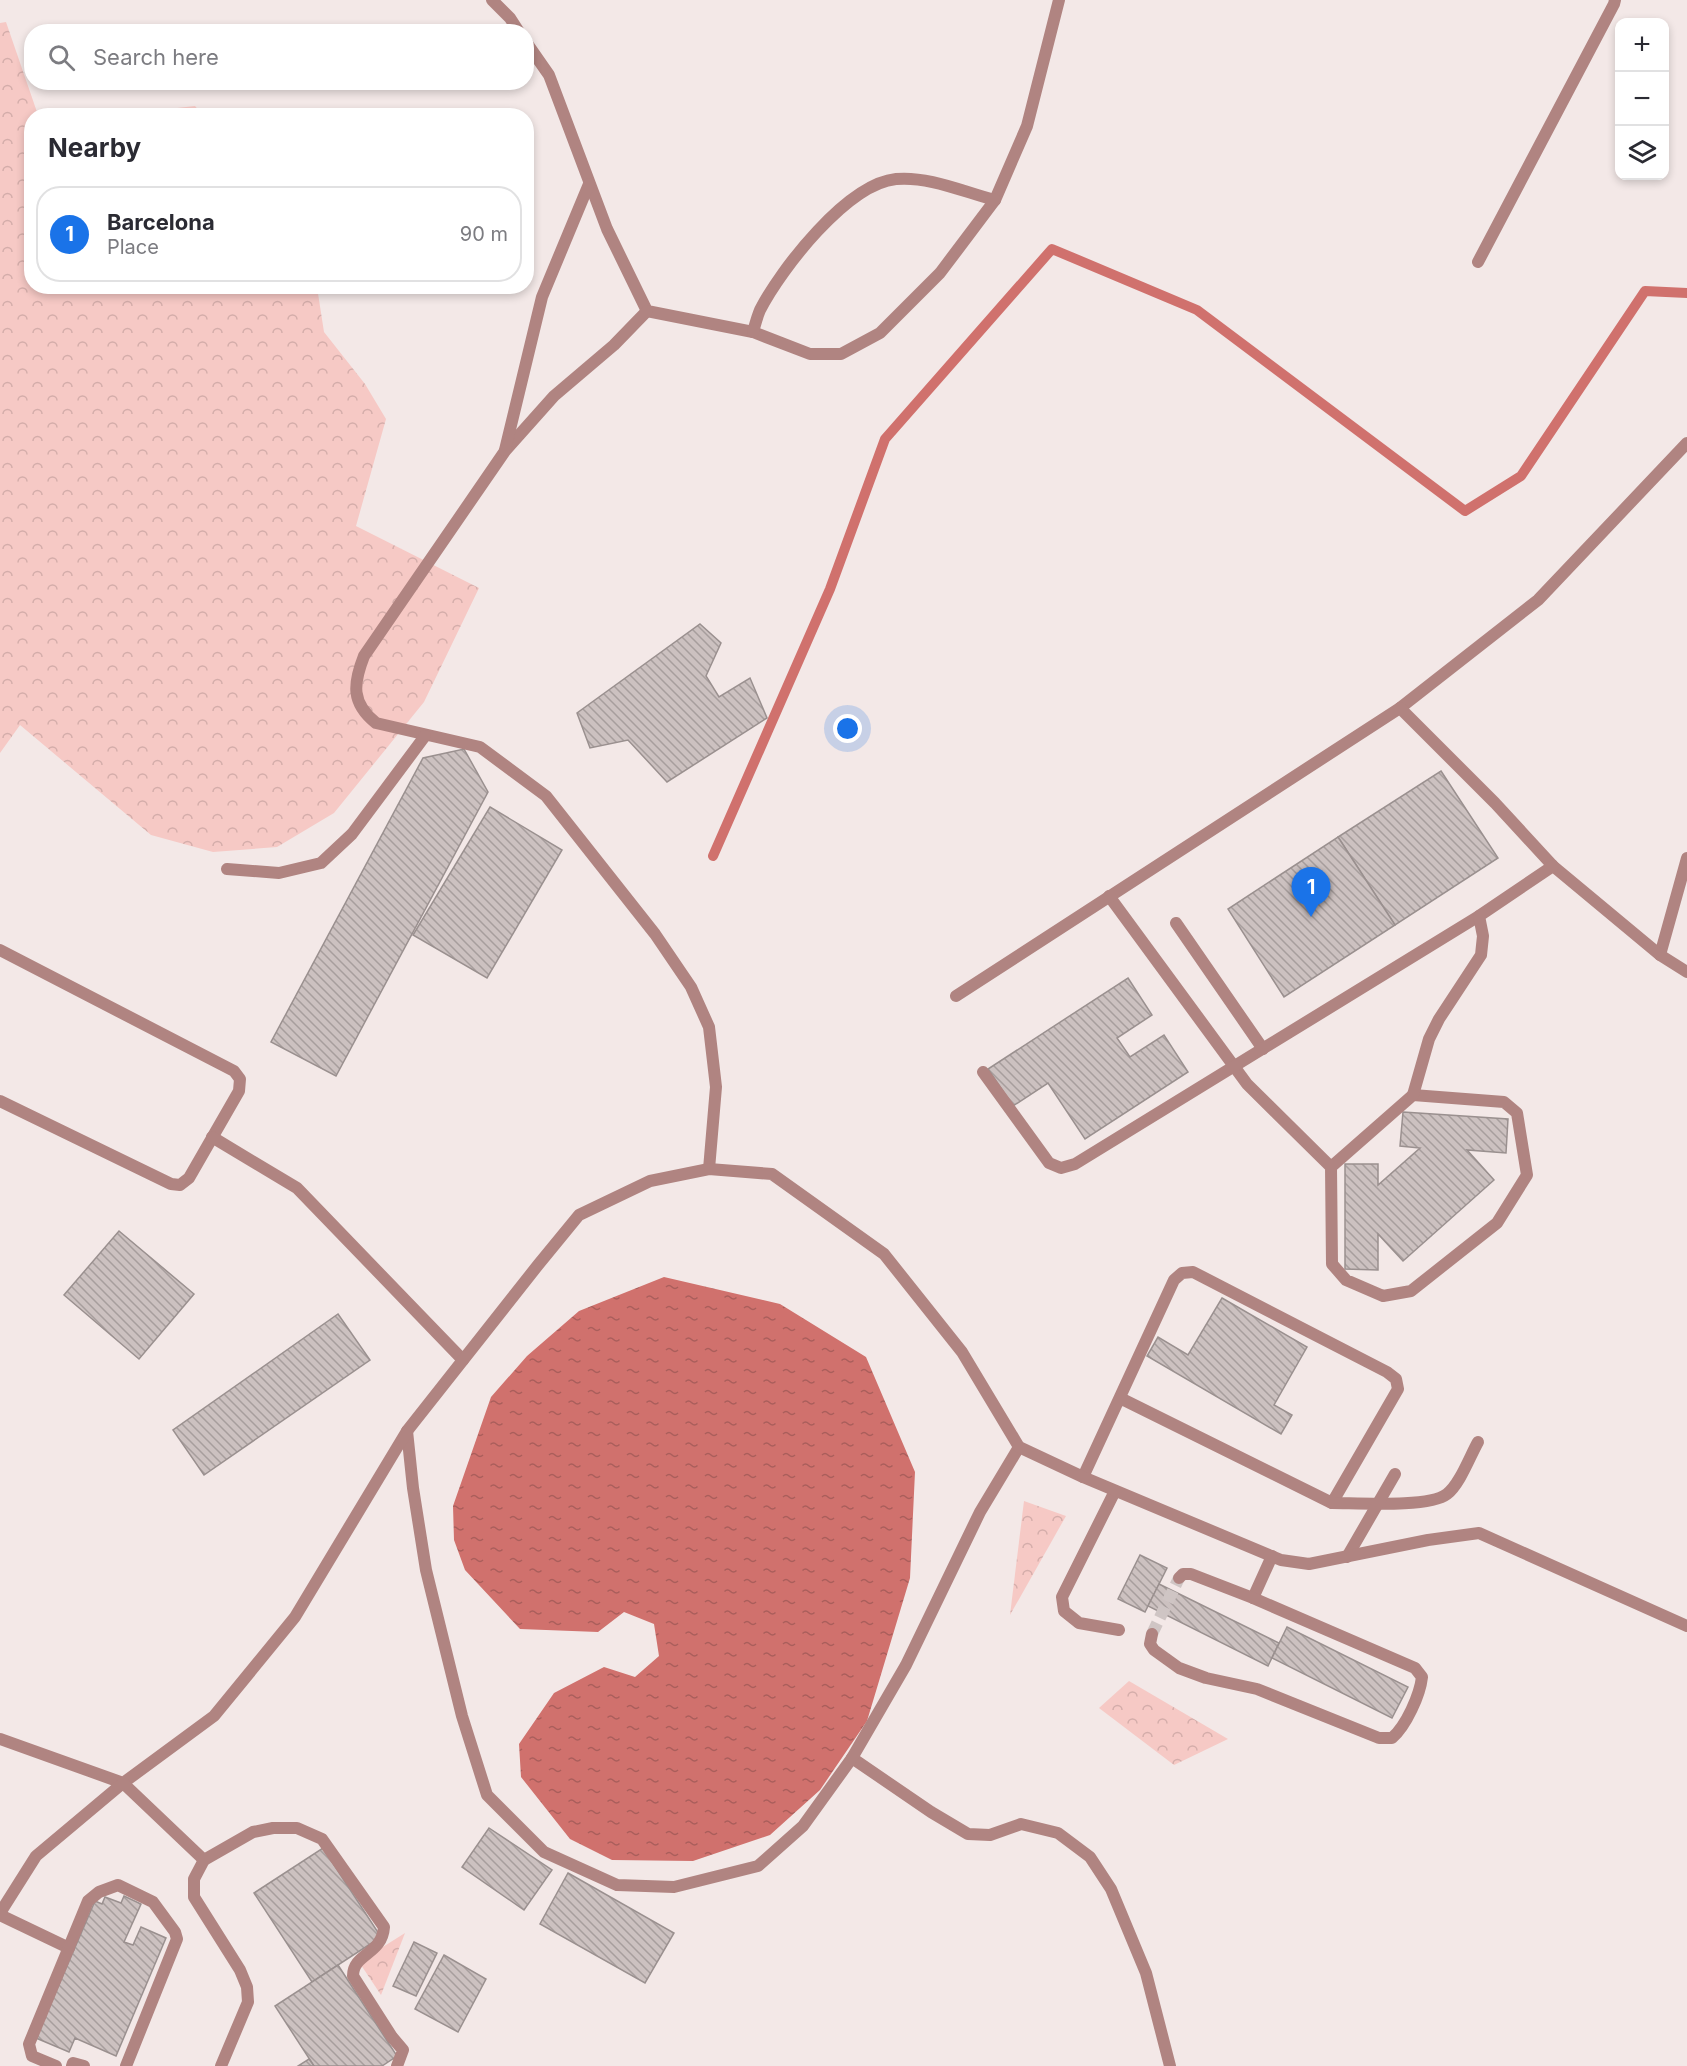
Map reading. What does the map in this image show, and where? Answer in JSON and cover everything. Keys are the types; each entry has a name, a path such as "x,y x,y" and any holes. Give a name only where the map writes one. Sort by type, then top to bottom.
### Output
{"street":[{"path":"492,0 514,24"},
{"path":"647,311 753,332 810,354 841,354 880,333 940,273 995,200 1027,126 1059,0"},
{"path":"1478,262 1615,0"},
{"path":"534,53 549,75 607,229 647,311"},
{"path":"753,332 759,312 787,267 828,220 869,187 895,179 922,180 995,200"},
{"path":"505,451 542,297 589,184"},
{"path":"647,311 614,345 554,396 505,451 364,656 357,674 356,693 363,712 376,723 480,747 546,796 655,934 691,987 709,1027 716,1087 709,1170"},
{"path":"956,996 1401,708 1538,600 1687,443"},
{"path":"1401,708 1495,802 1553,866 1660,955 1687,972"},
{"path":"227,869 279,873 321,863 352,834 425,736"},
{"path":"1660,955 1687,858"},
{"path":"983,1072 1049,1163 1062,1168 1074,1164 1479,916 1553,866"},
{"path":"1109,896 1247,1084 1331,1167 1332,1264 1346,1281 1383,1296 1411,1291 1497,1223 1527,1175 1517,1113 1504,1102 1413,1095"},
{"path":"1331,1167 1413,1095 1429,1039 1481,955 1483,936 1479,916"},
{"path":"1176,923 1263,1049"},
{"path":"0,950 234,1071 240,1079 239,1091 189,1178 180,1185 171,1184 0,1101"},
{"path":"212,1137 297,1188 463,1360"},
{"path":"69,1948 0,1914 5,1895 36,1856 123,1783 214,1716 296,1617 407,1431 579,1215 650,1181 709,1170 772,1174 884,1254 962,1352 1019,1447 1115,1491 1281,1560 1309,1564 1428,1540 1479,1533 1687,1626"},
{"path":"1083,1477 1174,1280 1182,1273 1193,1272 1387,1372 1396,1379 1398,1389 1332,1503"},
{"path":"1119,1398 1332,1503 1422,1502 1446,1495 1454,1487 1478,1442"},
{"path":"407,1431 426,1570 462,1716 487,1795 543,1852 617,1885 674,1887 758,1866 803,1826 852,1758 906,1665 980,1512 1019,1447"},
{"path":"1347,1557 1395,1474"},
{"path":"1115,1491 1062,1597 1064,1611 1078,1623 1119,1630"},
{"path":"1253,1598 1272,1556"},
{"path":"1152,1634 1150,1644 1154,1650 1179,1668 1206,1678 1257,1689 1379,1738 1392,1738 1401,1730 1421,1686 1422,1677 1415,1668 1253,1598 1191,1574 1183,1574 1179,1578"},
{"path":"0,1739 123,1783 204,1860"},
{"path":"852,1758 931,1812 968,1834 990,1836 1021,1824 1058,1833 1090,1857 1111,1889 1146,1973 1170,2066"},
{"path":"221,2066 248,2002 247,1987 240,1970 194,1897 194,1879 204,1860 253,1833 273,1828 297,1828 321,1839 384,1927 383,1937 378,1946 355,1964 352,1976 403,2050 397,2066"},
{"path":"56,2066 32,2056 29,2044 88,1901 99,1892 118,1885 153,1902 175,1932 177,1939 126,2066"},
{"path":"72,2066 73,2063 84,2066"}],"green space":[{"path":"6,22 24,74 24,90 29,90 36,108 24,108 24,294 318,294 324,332 365,384 386,419 356,526 479,588 424,702 334,813 277,847 213,852 151,835 20,725 0,753 0,23"},
{"path":"1024,1501 1066,1516 1010,1615"},
{"path":"1129,1681 1228,1739 1174,1765 1099,1708"},
{"path":"405,1933 381,1995 359,1962"}],"water":[{"path":"664,1277 780,1304 866,1357 915,1472 910,1578 867,1721 820,1790 770,1835 693,1861 612,1860 570,1839 521,1777 519,1744 554,1693 604,1667 635,1677 659,1656 654,1624 624,1612 598,1632 520,1629 465,1570 454,1540 453,1506 491,1397 527,1356 579,1311"}],"building":[{"path":"700,624 721,643 706,676 719,697 750,678 767,718 667,782 628,740 590,748 577,713"},
{"path":"464,749 488,792 336,1076 271,1042 423,758"},
{"path":"1441,771 1498,858 1395,925 1338,837"},
{"path":"490,807 562,850 487,978 413,935"},
{"path":"1338,837 1395,925 1284,997 1228,909"},
{"path":"1128,978 1152,1015 1117,1038 1130,1057 1164,1035 1188,1072 1085,1139 1048,1083 1013,1106 988,1069"},
{"path":"1403,1112 1508,1119 1506,1153 1467,1150 1494,1180 1403,1261 1378,1234 1378,1270 1345,1269 1345,1164 1378,1164 1378,1185 1420,1148 1400,1146"},
{"path":"119,1231 194,1294 139,1359 64,1295"},
{"path":"1222,1298 1307,1347 1274,1405 1292,1415 1281,1434 1147,1356 1158,1337 1188,1355"},
{"path":"338,1314 370,1360 204,1475 173,1430"},
{"path":"1140,1555 1167,1568 1145,1612 1118,1599"},
{"path":"1159,1584 1279,1643 1268,1666 1148,1606"},
{"path":"1287,1627 1408,1687 1392,1718 1272,1658"},
{"path":"489,1828 552,1870 524,1910 462,1867"},
{"path":"323,1848 381,1937 312,1982 254,1893"},
{"path":"568,1873 674,1933 645,1983 540,1924"},
{"path":"124,1896 141,1904 124,1942 133,1945 141,1927 166,1938 116,2056 75,2038 69,2052 36,2038 95,1901 102,1904 105,1897 121,1903"},
{"path":"414,1942 437,1953 416,1996 393,1986"},
{"path":"444,1955 486,1979 458,2032 415,2009"},
{"path":"338,1965 397,2056 382,2066 314,2066 275,2006"},
{"path":"309,2059 314,2066 298,2066"}],"waterway":[{"path":"713,856 830,589 885,439 1052,249 1197,310 1465,511 1521,476 1645,291 1687,293"}],"tunnel":[{"path":"1152,1634 1179,1578"}],"place":[{"name":"Barcelona","path":"1311,917"}]}
